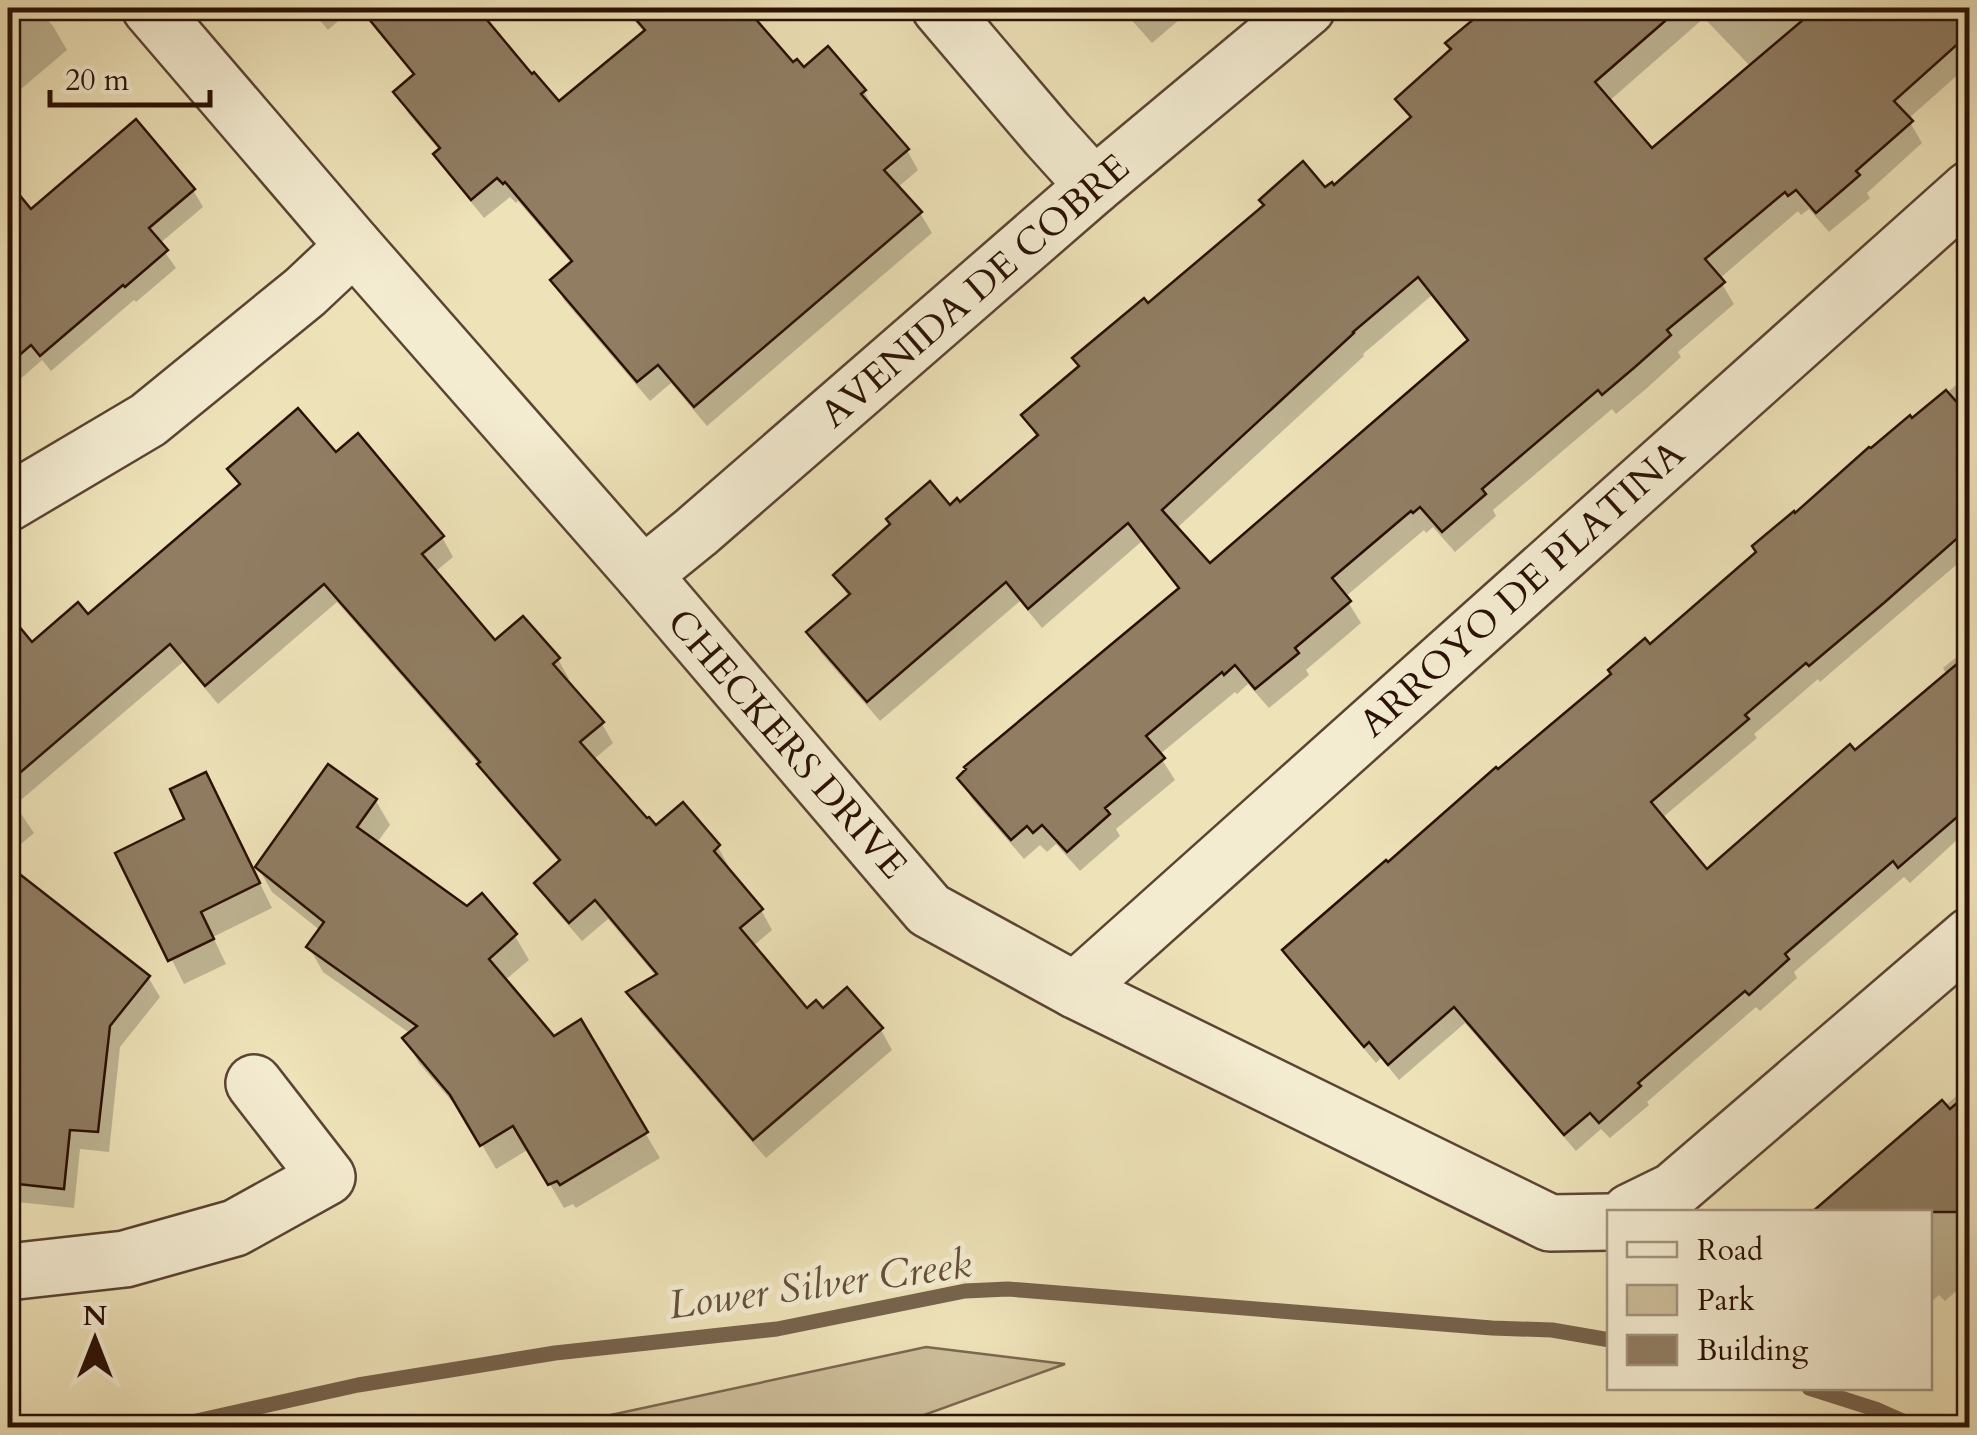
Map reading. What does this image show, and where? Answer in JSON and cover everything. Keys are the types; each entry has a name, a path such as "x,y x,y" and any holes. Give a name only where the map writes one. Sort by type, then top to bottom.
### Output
{"street":[{"name":"CHECKERS DRIVE","path":"150,8 929,910 1074,990 1550,1224 1607,1222"},
{"path":"940,8 1094,186"},
{"name":"AVENIDA DE COBRE","path":"643,575 1307,8"},
{"name":"ARROYO DE PLATINA","path":"1074,990 1970,189"},
{"path":"8,503 148,420 305,292 354,246"},
{"path":"1634,1210 1673,1191 1970,936"},
{"path":"8,1272 126,1259 235,1228 327,1177 254,1082"}],"green space":[{"path":"926,1347 1065,1364 891,1427 540,1427 578,1422"}],"building":[{"path":"360,8 477,8 559,101 645,30 626,8 746,8 793,62 797,59 804,67 828,46 866,90 861,94 909,149 884,170 922,212 694,407 658,365 637,382 550,280 572,261 505,182 497,178 471,200 433,154 440,148 393,92 414,74"},
{"path":"1487,8 1680,8 1595,82 1652,148 1817,8 1970,8 1970,33 1894,101 1913,121 1856,171 1860,175 1816,213 1796,190 1788,196 1785,192 1705,259 1725,282 1667,330 1671,335 1635,367 1602,395 1598,390 1482,489 1486,494 1442,532 1420,507 1411,511 1332,578 1351,601 1295,648 1299,653 1255,689 1235,665 1224,675 1222,672 1146,736 1165,758 1105,808 1110,814 1067,852 1042,825 1033,833 1027,826 1011,840 957,778 964,767 1179,588 1128,523 1028,609 1006,582 867,702 806,632 850,594 833,575 890,524 886,519 930,481 950,505 957,498 960,502 1038,435 1021,415 1079,366 1072,358 1144,298 1148,303 1264,205 1259,200 1303,161 1325,187 1332,182 1334,185 1411,117 1395,99 1451,49 1445,43","holes":["1418,277 1468,340 1210,563 1162,510 1353,332"]},
{"path":"136,119 195,189 149,228 168,250 40,356 31,345 8,365 8,181 31,209"},
{"path":"1946,390 1970,417 1970,527 1809,666 1806,663 1745,715 1749,719 1651,802 1707,869 1850,744 1855,750 1970,653 1970,806 1898,868 1893,861 1785,954 1789,959 1749,995 1745,991 1638,1083 1641,1086 1599,1123 1590,1113 1564,1135 1454,1007 1388,1065 1369,1042 1364,1047 1282,950 1611,674 1608,670 1645,638 1650,644 1756,552 1752,546 1869,447"},
{"path":"298,408 336,452 358,433 444,536 422,554 495,640 523,616 560,658 553,664 604,722 580,742 647,818 656,825 683,802 720,845 714,851 763,909 740,928 807,1008 816,1000 823,1008 847,987 883,1028 753,1140 626,992 657,974 595,900 569,923 534,883 560,860 324,584 205,686 170,644 8,783 8,613 32,642 78,602 88,614 240,484 227,469"},
{"path":"328,764 377,799 357,827 467,906 482,893 517,934 489,959 554,1036 581,1019 648,1132 560,1185 557,1181 548,1185 513,1126 480,1146 450,1095 402,1038 417,1026 306,947 324,922 255,867"},
{"path":"206,772 260,883 201,912 214,939 168,961 115,853 184,819 170,789"},
{"path":"8,865 150,976 110,1026 98,1132 70,1130 64,1189 8,1183"},
{"path":"1970,1092 1970,1212 1814,1210 1942,1100 1950,1109"}],"waterway":[{"name":"Lower Silver Creek","path":"165,1428 358,1385 555,1353 777,1329 965,1291 1008,1289 1552,1330 1607,1339"},
{"name":"Lower Silver Creek","path":"1815,1390 1919,1428"}]}
